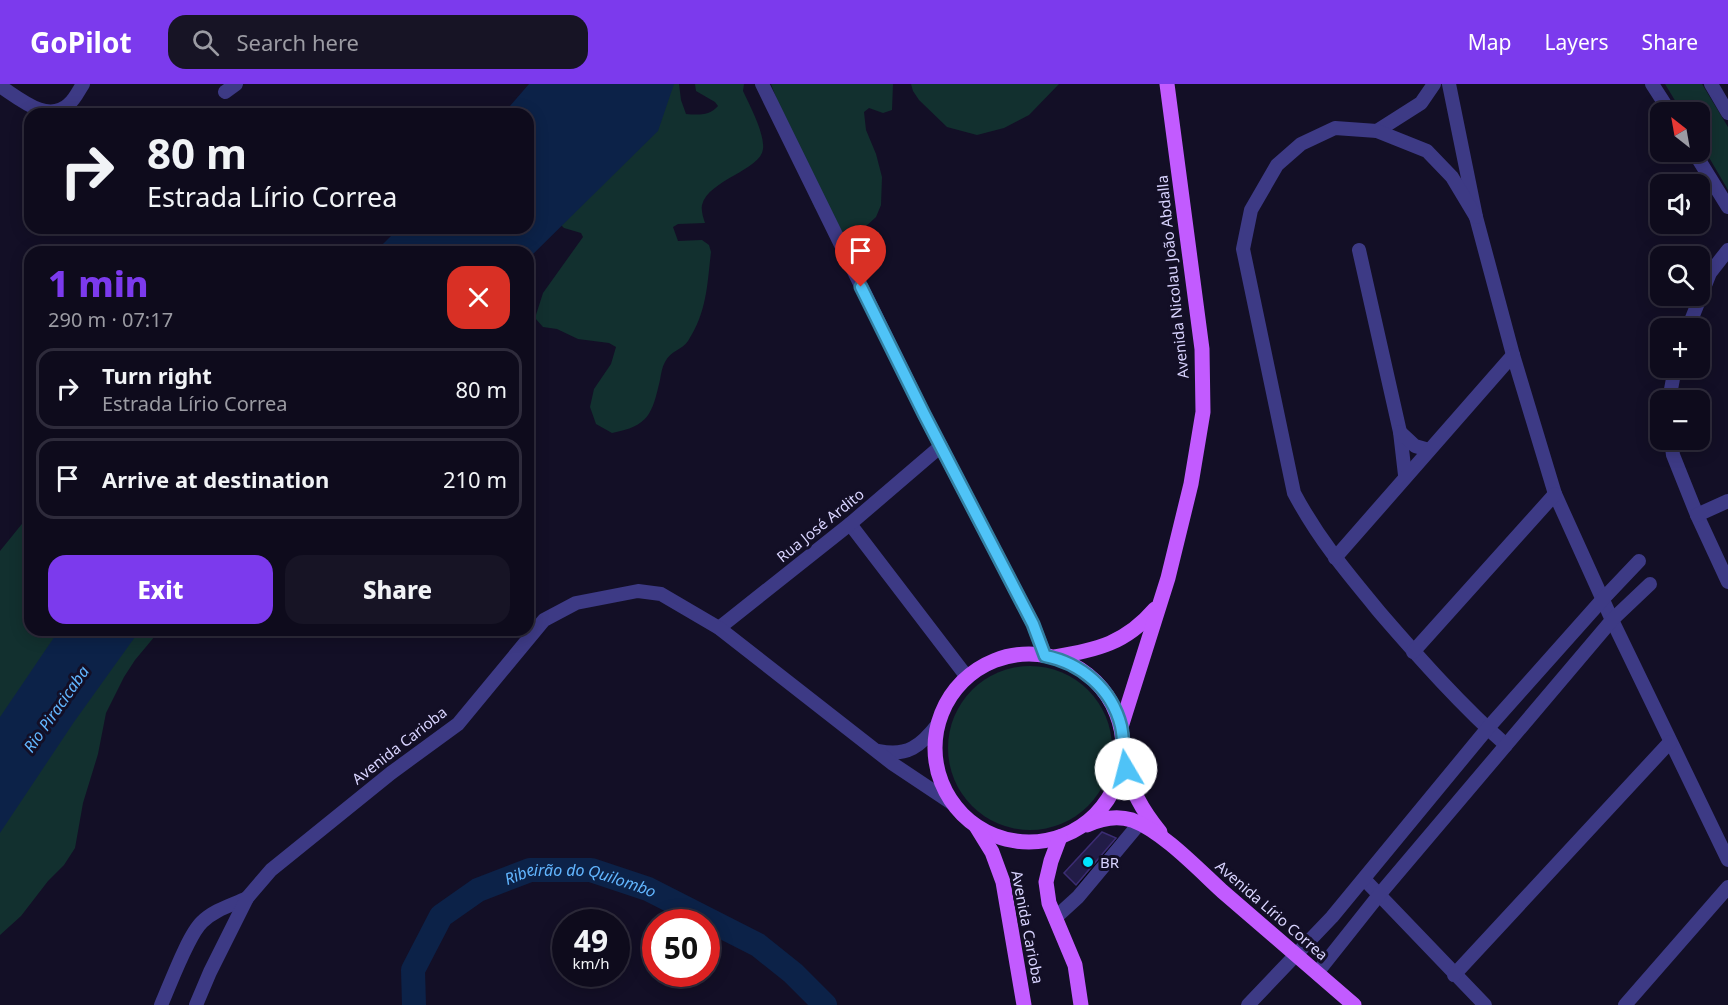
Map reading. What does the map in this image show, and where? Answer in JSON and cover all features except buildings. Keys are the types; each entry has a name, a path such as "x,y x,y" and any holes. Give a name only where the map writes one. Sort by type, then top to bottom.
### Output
{"main road":[{"name":"Avenida Nicolau João Abdalla","path":"1121,727 1168,578 1191,484 1203,412 1202,349 1167,84"},
{"name":"Avenida Nicolau João Abdalla","path":"1050,656 1091,650 1116,642 1144,621 1159,604"},
{"path":"1024,654 1050,656 1078,667 1098,683 1112,703 1121,727 1124,755 1117,783 1102,808 1080,828 1060,837 1031,842 1002,839 976,826 953,804 940,779 935,752 938,724 949,699 968,678 984,666 1004,658 1024,654"},
{"name":"Avenida Lírio Correa","path":"1124,755 1129,782 1136,799 1146,816 1167,842"},
{"name":"Avenida Lírio Correa","path":"1080,828 1102,819 1119,817 1139,824 1167,842 1295,956 1354,1005"},
{"name":"Avenida Carioba","path":"976,826 992,852 1003,882 1024,1005"},
{"name":"Avenida Carioba","path":"1060,837 1046,882 1049,903 1075,965 1081,1005"}],"street":[{"path":"63,108 70,104 83,84"},
{"path":"751,84 765,90 940,446 1050,656"},
{"path":"1377,131 1421,104 1434,84"},
{"path":"1449,84 1476,217 1513,355 1555,494 1602,600 1728,860"},
{"path":"1652,84 1664,102"},
{"path":"1711,84 1728,113"},
{"path":"0,86 38,108"},
{"path":"1476,217 1452,177 1427,151 1377,131 1335,128 1301,144 1277,165 1251,210 1243,249 1294,493 1312,526 1335,558 1413,652 1487,729 1506,745"},
{"path":"1700,162 1728,207"},
{"path":"1359,250 1400,432 1406,476"},
{"path":"1693,318 1710,273 1728,250"},
{"path":"1335,558 1513,355"},
{"path":"1400,432 1415,446 1429,450"},
{"name":"Rua José Ardito","path":"719,628 850,524 940,446"},
{"path":"1672,450 1697,515 1728,582"},
{"path":"1413,652 1555,494"},
{"path":"1697,515 1728,501"},
{"path":"850,524 968,678"},
{"path":"1248,1005 1332,917 1487,729 1639,561"},
{"path":"1317,973 1379,895 1612,620 1650,584"},
{"name":"Avenida Carioba","path":"534,632 544,620 576,603 638,591 661,594 719,628 893,764 953,804"},
{"name":"Avenida Carioba","path":"196,1005 247,898 271,870 391,773 458,724 531,636"},
{"path":"877,751 902,753 922,742 938,724"},
{"path":"1454,975 1670,742"},
{"path":"1055,918 1085,890 1139,824"},
{"path":"1364,879 1485,1005"},
{"path":"1625,1005 1728,887"},
{"path":"161,1005 200,923 211,914 247,898"}],"green space":[{"path":"638,84 679,84 686,114 695,115 707,113 718,106 696,91 695,84 744,84 743,91 759,128 763,149 753,163 706,196 702,205 705,223 678,224 673,227 678,241 702,240 709,245 711,252 703,309 688,341 667,358 654,402 647,417 634,427 612,433 596,424 590,407 594,389 611,364 616,347 609,343 578,339 557,329 543,327 535,318 543,293 583,237 581,233 564,228 557,221"},
{"path":"771,84 893,84 892,110 883,113 869,108 864,112 866,130 882,177 881,205 876,217 854,237 842,241 827,219 815,208 790,152"},
{"path":"911,84 1059,84 1029,115 1004,128 977,135 947,127 919,100"},
{"path":"1665,84 1702,84 1728,127 1728,190 1710,159 1710,102 1676,102"},
{"path":"24,521 24,636 76,636 0,737 0,551"},
{"path":"129,636 155,636 124,677 106,713 98,754 83,803 75,848 64,865 48,881 21,916 0,935 0,817"},
{"path":"1030,666 1061,672 1088,690 1106,717 1112,748 1106,779 1088,806 1061,824 1030,830 999,824 972,806 954,779 948,748 954,717 972,690 999,672"}],"water":[{"path":"529,84 674,84 658,131 534,253 534,246 381,246 393,234 534,234 534,108 508,108"},
{"name":"Rio Piracicaba","path":"55,636 136,636 74,722 0,833 0,717"}],"waterway":[{"name":"Ribeirão do Quilombo","path":"414,1005 413,970 441,916 478,890 530,870 591,870 648,889 758,945 793,973 825,1005"}],"place":[{"name":"BR","path":"1088,862"}],"route":[{"path":"861,287 1033,624 1045,656 1054,657 1078,667 1098,683 1112,703 1121,727 1126,769"}]}
